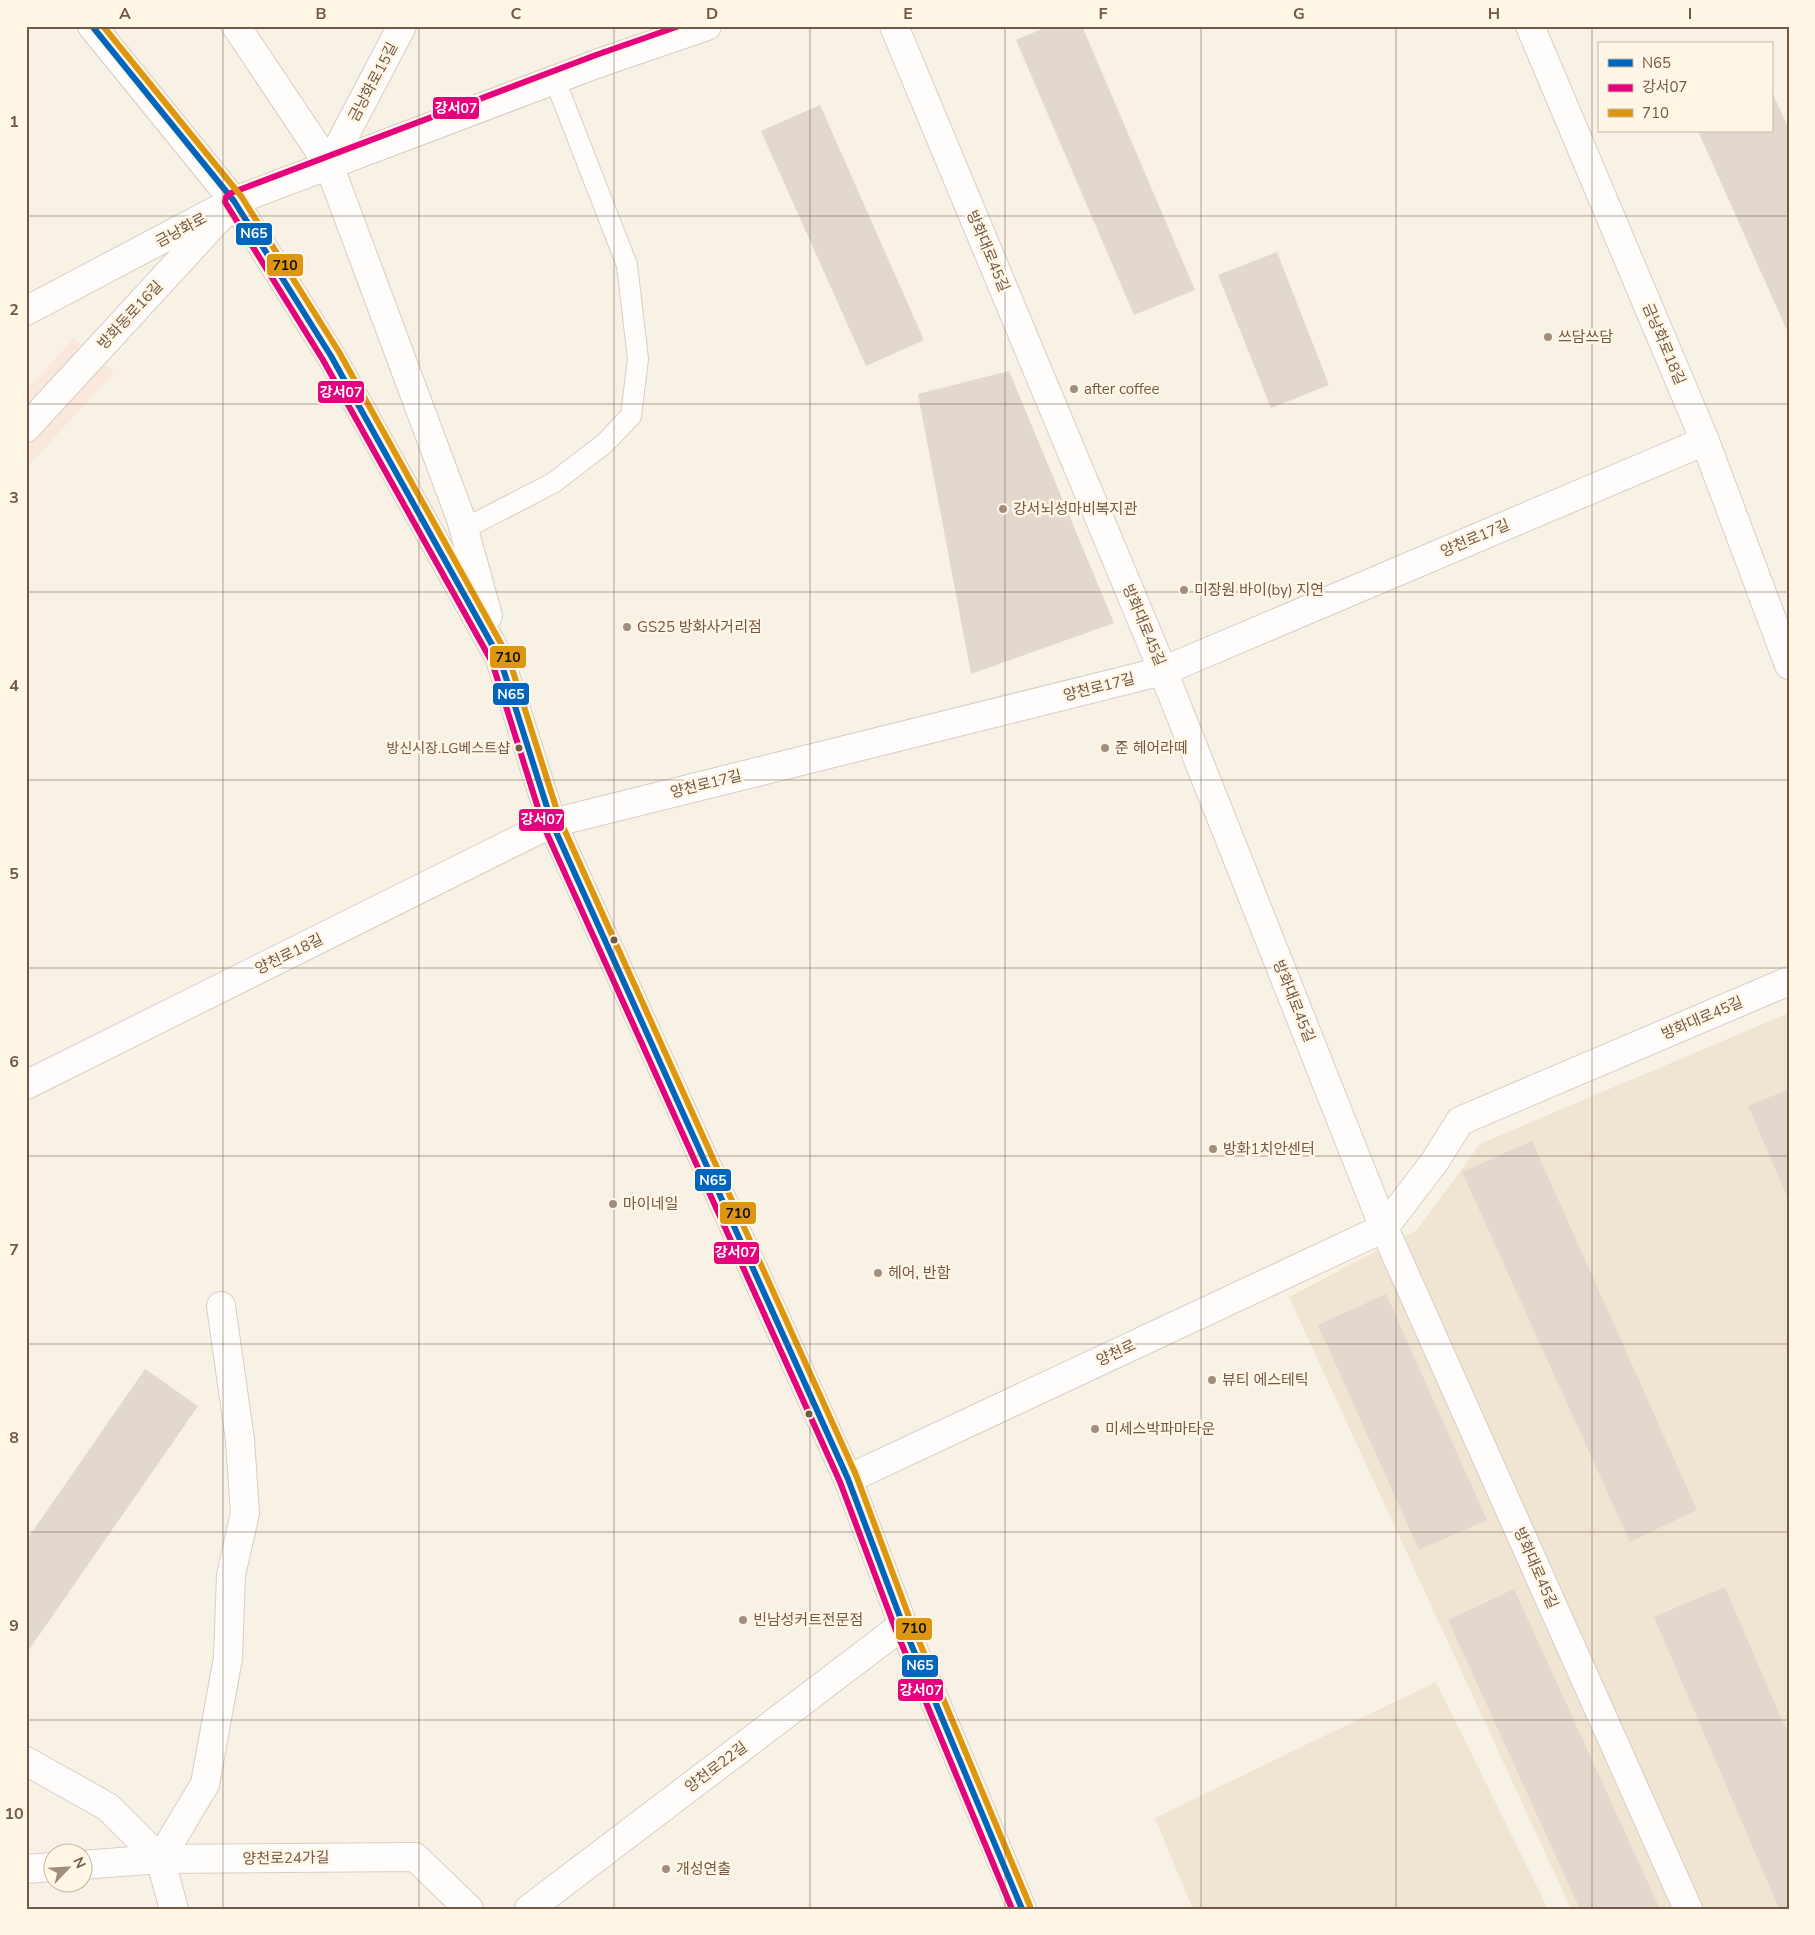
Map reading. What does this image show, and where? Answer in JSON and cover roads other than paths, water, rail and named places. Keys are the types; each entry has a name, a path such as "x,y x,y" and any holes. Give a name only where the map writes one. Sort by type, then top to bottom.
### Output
{"street":[{"path":"92,26 234,201 331,356 500,659"},
{"path":"236,26 329,165 464,529 500,659 552,823 848,1479 903,1625 1022,1909"},
{"name":"금낭화로15길","path":"329,165 402,26"},
{"name":"금낭화로","path":"26,310 234,201 555,80 707,26"},
{"name":"방화대로45길","path":"894,26 1163,671 1384,1228 1688,1909"},
{"name":"금낭화로18길","path":"1530,26 1705,441 1789,666"},
{"name":"방화동로16길","path":"26,428 234,201"},
{"name":"양천로17길","path":"552,823 1163,671 1705,441"},
{"name":"양천로18길","path":"26,1085 552,823"},
{"name":"방화대로45길","path":"1384,1228 1435,1161 1460,1121 1789,981"},
{"name":"양천로","path":"848,1479 1384,1228"},
{"path":"160,1859 205,1784 228,1658 231,1574 245,1513 240,1440 221,1306"},
{"name":"양천로22길","path":"529,1909 903,1625"},
{"path":"26,1761 108,1807 160,1859 174,1909"},
{"name":"양천로24가길","path":"92,1864 160,1859 415,1857 469,1909"},
{"path":"26,1869 42,1868"}],"lane":[{"path":"464,529 553,482 604,444 631,416 638,360 627,265 555,80"}],"place":[{"name":"쓰담쓰담","path":"1548,337"},
{"name":"after coffee","path":"1074,389"},
{"name":"강서뇌성마비복지관","path":"1003,509"},
{"name":"미장원 바이(by) 지연","path":"1184,590"},
{"name":"GS25 방화사거리점","path":"627,627"},
{"name":"방신시장.LG베스트샵","path":"519,748"},
{"name":"준 헤어라떼","path":"1105,748"},
{"name":"방화1치안센터","path":"1213,1149"},
{"name":"마이네일","path":"613,1204"},
{"name":"헤어, 반함","path":"878,1273"},
{"name":"뷰티 에스테틱","path":"1212,1380"},
{"name":"미세스박파마타운","path":"1095,1429"},
{"name":"빈남성커트전문점","path":"743,1620"},
{"name":"개성연출","path":"666,1869"}]}
